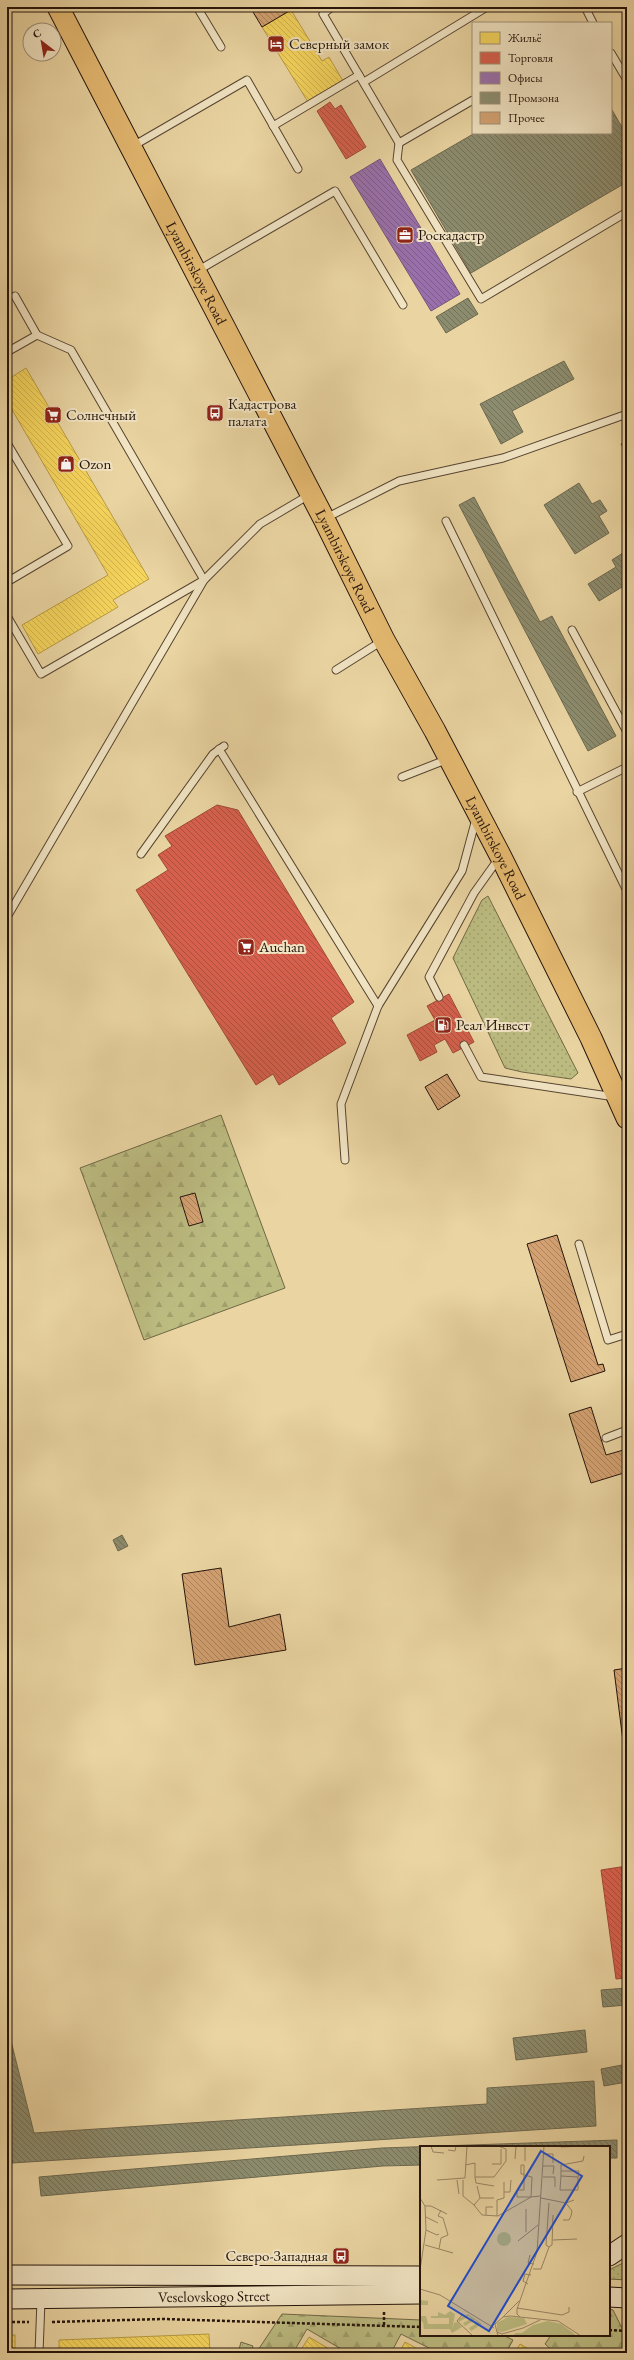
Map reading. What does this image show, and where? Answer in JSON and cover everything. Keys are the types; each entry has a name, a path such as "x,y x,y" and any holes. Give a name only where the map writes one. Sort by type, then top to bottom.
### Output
{"main road":[{"name":"Lyambirskoye Road","path":"58,7 324,519 384,640 501,857 591,1038 627,1118"},
{"path":"610,2255 627,2244"},
{"name":"Veselovskogo Street","path":"7,2274 420,2276"},
{"name":"Veselovskogo Street","path":"7,2299 42,2300 420,2294"},
{"path":"610,2297 627,2298"}],"lane":[{"path":"197,7 221,47"},
{"path":"332,7 323,14 399,143 397,160 481,299 627,212"},
{"path":"364,82 487,7"},
{"path":"585,7 592,22"},
{"path":"612,55 627,80"},
{"path":"273,126 359,75"},
{"path":"131,147 247,80 298,170"},
{"path":"399,143 472,101"},
{"path":"195,272 335,191 403,305"},
{"path":"15,296 37,335 71,350 204,580"},
{"path":"7,352 37,335"},
{"path":"324,519 399,481 503,458 627,414"},
{"path":"7,443 68,546 7,582"},
{"path":"7,917 204,580 260,524 311,494"},
{"path":"446,521 577,792 627,891"},
{"path":"7,616 41,674 204,580"},
{"path":"572,630 627,732"},
{"path":"336,670 384,640"},
{"path":"141,854 213,754 222,748 355,964 378,1006"},
{"path":"402,777 448,759"},
{"path":"577,792 627,767"},
{"path":"345,1160 341,1104 378,1006 462,871 478,813"},
{"path":"439,997 429,977 474,893 501,857"},
{"path":"464,1045 481,1077 618,1097"},
{"path":"580,1244 608,1340 627,1334"},
{"path":"606,1438 627,1430"},
{"path":"39,2353 42,2300"}],"path":[{"path":"7,2322 163,2319 420,2327"},
{"path":"610,2330 627,2331"}],"green space":[{"path":"488,896 578,1073 571,1079 505,1068 453,958 482,900"},
{"path":"221,1115 285,1288 144,1340 80,1168"},
{"path":"627,2261 627,2280 610,2279 610,2270"},
{"path":"610,2309 613,2310 627,2338 627,2353 555,2353 545,2344 550,2336 610,2336"},
{"path":"282,2314 420,2320 420,2336 505,2336 513,2340 506,2353 439,2353 401,2334 391,2353 348,2353 307,2329 293,2353 256,2353"},
{"path":"241,2342 253,2346 251,2353 238,2353"}],"building: Жильё":[{"path":"291,10 322,61 329,57 343,81 308,102 262,27"},
{"path":"7,329 12,337 7,339"},
{"path":"26,368 149,579 113,600 118,607 38,654 22,625 108,575 7,401 7,380"},
{"path":"209,2334 210,2353 59,2353 59,2340"},
{"path":"7,2335 15,2335 15,2353 7,2353"},
{"path":"309,2337 336,2353 299,2353"},
{"path":"405,2342 425,2353 399,2353"},
{"path":"520,2344 536,2353 515,2353"}],"building: Торговля":[{"path":"330,102 335,109 341,105 366,147 346,159 317,111"},
{"path":"217,805 238,810 354,1002 331,1018 346,1043 279,1085 273,1074 256,1085 136,890 168,870 158,855 172,846 165,836"},
{"path":"449,994 474,1042 453,1053 445,1039 434,1045 437,1052 420,1061 407,1035 435,1020 427,1006"},
{"path":"627,1866 627,1978 616,1979 601,1870"}],"building: Офисы":[{"name":"Роскадастр","path":"380,159 460,294 431,311 350,177"}],"building: Промзона":[{"path":"612,110 627,136 627,182 471,273 411,170 473,134 612,134"},
{"path":"468,298 478,314 446,333 436,317"},
{"path":"564,361 574,379 512,411 523,432 501,444 480,404"},
{"path":"627,440 627,455 621,444"},
{"path":"579,483 592,504 600,500 607,511 599,516 609,533 575,554 544,505"},
{"path":"474,497 540,622 552,616 616,736 588,751 459,505"},
{"path":"626,551 627,584 599,601 588,584 616,567 612,560"},
{"path":"627,792 627,803 623,794"},
{"path":"122,1535 128,1546 118,1551 113,1540"},
{"path":"627,1988 627,2005 603,2007 601,1990"},
{"path":"7,2025 34,2133 487,2104 487,2088 594,2081 596,2126 12,2163 7,2141"},
{"path":"585,2030 587,2052 516,2060 513,2038"},
{"path":"627,2064 627,2082 604,2086 601,2069"},
{"path":"617,2140 617,2158 610,2158 610,2146 441,2146"},
{"path":"420,2147 420,2165 383,2166 41,2196 39,2177 382,2148"}],"building: Прочее":[{"path":"250,7 296,7 262,27"},
{"path":"447,1074 460,1096 438,1110 425,1087"},
{"path":"195,1193 203,1222 189,1226 180,1197"},
{"path":"557,1235 598,1365 603,1364 605,1371 571,1382 527,1244"},
{"path":"591,1407 606,1455 627,1449 627,1472 591,1483 569,1414"},
{"path":"627,1500 627,1520 623,1501"},
{"path":"221,1568 229,1627 280,1614 286,1650 195,1665 182,1574"},
{"path":"627,1668 627,1765 626,1765 614,1670"}],"place":[{"name":"Северный замок","path":"276,44"},
{"name":"Роскадастр","path":"405,235"},
{"name":"Кадастрова палата","path":"215,413"},
{"name":"Солнечный","path":"53,415"},
{"name":"Ozon","path":"66,464"},
{"name":"Auchan","path":"246,947"},
{"name":"Реал Инвест","path":"443,1025"},
{"name":"Северо-Западная","path":"341,2256"}]}
